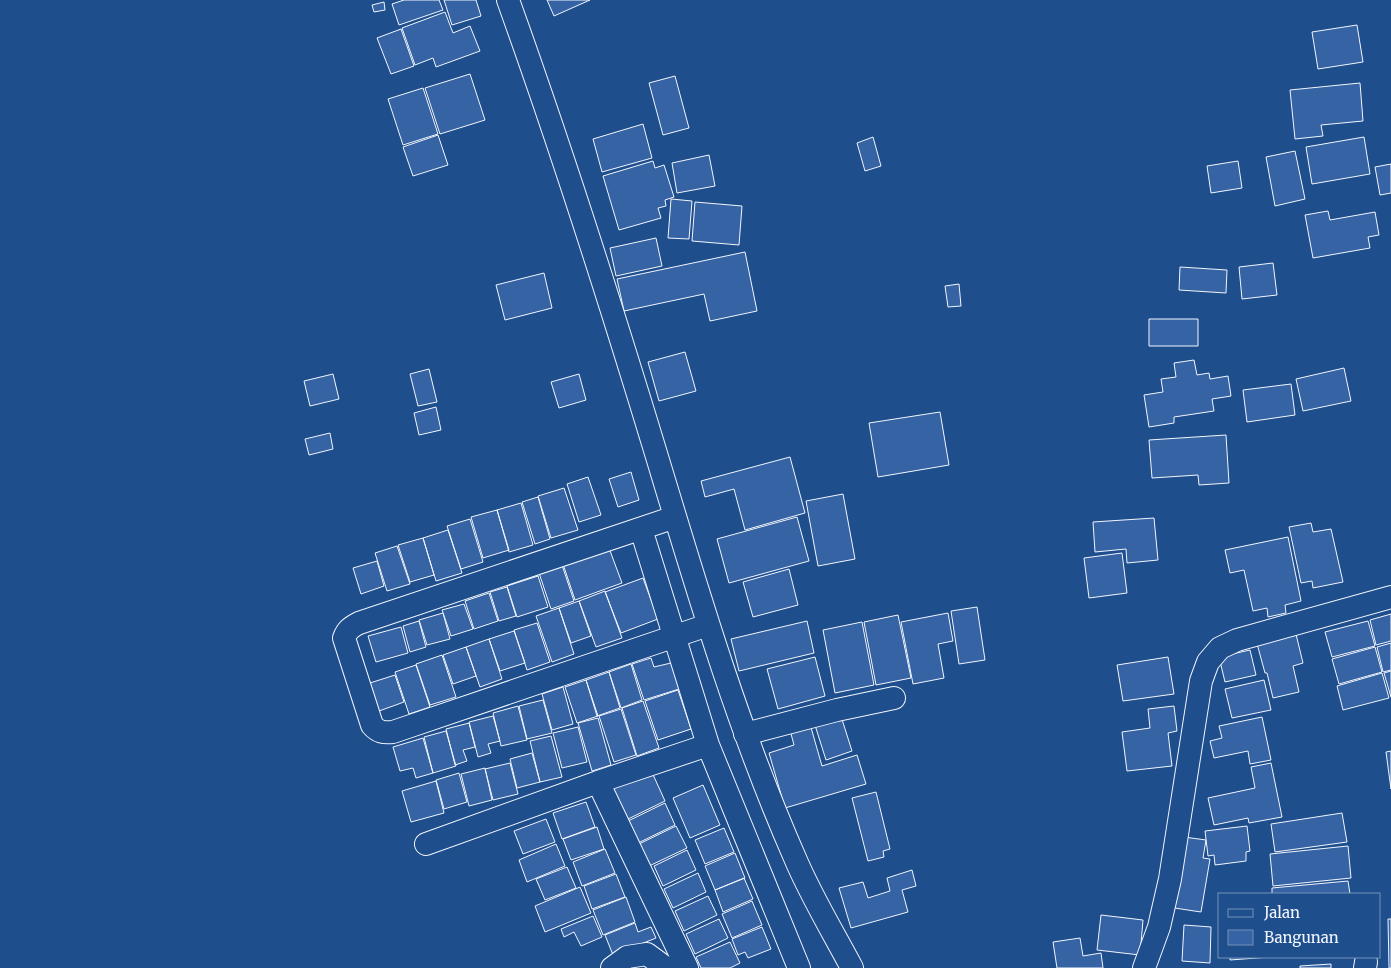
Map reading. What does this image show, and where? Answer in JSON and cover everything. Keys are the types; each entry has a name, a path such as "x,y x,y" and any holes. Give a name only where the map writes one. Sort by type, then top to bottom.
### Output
{"street":[{"path":"508,0 545,104 636,387 674,517 745,734 796,860 852,968"},
{"path":"674,517 359,624 350,628 344,638 372,725 376,730 384,733 393,732 708,624"},
{"path":"641,529 708,745 799,968"},
{"path":"1144,968 1159,928 1170,879 1201,681 1208,662 1220,648 1237,640 1391,596"},
{"path":"745,734 837,710 894,698"},
{"path":"426,844 598,782 708,745"},
{"path":"598,782 687,968"},
{"path":"612,968 627,957 647,954 666,968"}],"building":[{"path":"404,0 439,0 443,10 399,25 392,4"},
{"path":"444,0 476,0 481,16 452,25"},
{"path":"547,0 590,0 554,16"},
{"path":"384,2 385,10 374,12 372,5"},
{"path":"445,12 453,33 470,26 480,51 436,67 433,58 415,65 402,28"},
{"path":"1357,25 1363,62 1318,69 1312,32"},
{"path":"401,29 414,66 391,74 377,38"},
{"path":"470,74 485,120 440,134 425,88"},
{"path":"675,76 689,128 663,135 649,83"},
{"path":"1360,83 1363,121 1321,125 1323,136 1295,139 1290,90"},
{"path":"423,88 438,134 403,145 388,99"},
{"path":"643,124 652,158 602,172 593,139"},
{"path":"438,135 448,165 413,176 403,147"},
{"path":"873,137 881,166 865,171 857,143"},
{"path":"1364,137 1370,174 1312,184 1306,147"},
{"path":"1295,151 1305,199 1275,206 1266,157"},
{"path":"709,155 715,186 677,193 672,163"},
{"path":"653,161 655,168 664,165 674,197 665,200 666,206 658,208 661,218 619,230 603,176"},
{"path":"1238,161 1242,188 1211,193 1207,166"},
{"path":"1391,164 1391,193 1380,195 1375,167"},
{"path":"671,199 692,201 689,239 668,238"},
{"path":"695,202 742,206 739,245 692,241"},
{"path":"1328,211 1330,220 1375,212 1379,235 1368,237 1370,248 1313,258 1305,215"},
{"path":"656,238 662,266 616,276 610,248"},
{"path":"745,252 757,311 710,321 704,294 624,311 617,279"},
{"path":"1273,263 1277,295 1242,299 1239,267"},
{"path":"1180,267 1227,270 1226,293 1179,290"},
{"path":"544,273 552,308 505,320 496,285"},
{"path":"959,284 961,306 948,307 945,286"},
{"path":"1149,319 1198,319 1198,346 1149,346"},
{"path":"685,352 696,391 659,401 648,362"},
{"path":"1194,360 1197,375 1209,373 1210,379 1228,376 1231,396 1212,399 1214,411 1174,417 1174,423 1149,427 1144,395 1163,392 1161,379 1176,377 1174,363"},
{"path":"1344,368 1351,401 1303,411 1296,379"},
{"path":"429,369 437,402 418,406 410,374"},
{"path":"333,374 339,399 310,406 304,381"},
{"path":"579,374 586,400 559,408 551,382"},
{"path":"1291,384 1295,415 1247,422 1243,390"},
{"path":"436,407 441,430 419,435 414,413"},
{"path":"940,412 949,465 878,477 869,423"},
{"path":"330,433 333,449 309,455 305,439"},
{"path":"1226,435 1229,483 1199,485 1198,475 1152,478 1149,440"},
{"path":"790,457 805,513 745,530 734,489 705,497 701,481"},
{"path":"631,472 639,500 618,507 609,479"},
{"path":"588,477 601,515 579,522 567,484"},
{"path":"564,488 578,530 551,538 538,496"},
{"path":"843,494 855,559 818,566 806,501"},
{"path":"538,497 550,539 535,544 522,502"},
{"path":"521,503 533,545 509,552 497,510"},
{"path":"497,510 509,550 483,558 471,517"},
{"path":"797,517 809,561 729,583 717,539"},
{"path":"1154,518 1158,560 1127,563 1126,549 1095,552 1093,522"},
{"path":"470,519 483,562 461,569 447,526"},
{"path":"1311,523 1313,532 1331,529 1343,582 1313,588 1312,581 1301,583 1289,527"},
{"path":"448,530 462,573 436,581 423,538"},
{"path":"1288,537 1301,601 1285,605 1286,613 1268,617 1267,608 1253,611 1244,570 1230,573 1225,550"},
{"path":"423,538 434,575 410,582 398,545"},
{"path":"397,546 410,584 387,591 375,553"},
{"path":"609,548 622,583 575,600 563,564"},
{"path":"1122,553 1127,593 1089,598 1084,558"},
{"path":"377,561 384,586 361,594 353,568"},
{"path":"562,565 574,601 551,609 539,573"},
{"path":"789,569 798,605 753,617 743,582"},
{"path":"538,576 548,607 517,617 507,586"},
{"path":"643,578 658,619 621,633 605,592"},
{"path":"507,587 516,616 499,621 490,592"},
{"path":"605,591 622,638 596,647 579,601"},
{"path":"489,593 498,621 474,629 465,601"},
{"path":"579,601 591,636 571,643 559,608"},
{"path":"464,604 473,629 451,636 442,610"},
{"path":"977,607 985,660 959,664 951,611"},
{"path":"559,608 574,654 552,662 536,616"},
{"path":"443,613 450,639 427,645 419,620"},
{"path":"948,613 953,641 938,644 944,678 913,684 901,622"},
{"path":"1391,614 1391,641 1376,645 1370,620"},
{"path":"898,615 911,678 876,685 864,622"},
{"path":"419,621 426,647 410,652 403,626"},
{"path":"807,621 814,653 739,671 731,639"},
{"path":"1368,621 1375,646 1332,657 1325,632"},
{"path":"862,622 874,685 835,693 823,630"},
{"path":"537,623 550,662 527,670 514,630"},
{"path":"401,627 408,653 376,662 368,636"},
{"path":"1295,630 1303,663 1293,666 1299,692 1273,698 1256,640"},
{"path":"514,631 525,663 500,671 489,639"},
{"path":"489,639 502,679 480,687 466,647"},
{"path":"1391,643 1391,670 1383,672 1377,647"},
{"path":"466,647 476,676 453,684 443,655"},
{"path":"1375,647 1382,672 1339,684 1332,659"},
{"path":"1250,650 1256,675 1225,682 1219,657"},
{"path":"442,655 456,697 430,705 416,664"},
{"path":"815,657 825,696 778,709 767,669"},
{"path":"1168,657 1174,694 1123,701 1117,665"},
{"path":"651,658 654,667 671,663 679,689 644,700 632,664"},
{"path":"631,664 642,700 621,708 609,672"},
{"path":"416,665 430,707 409,714 395,672"},
{"path":"1391,671 1391,697 1384,673"},
{"path":"609,672 620,708 597,716 586,680"},
{"path":"1382,673 1389,698 1343,710 1337,686"},
{"path":"395,675 404,702 379,711 370,683"},
{"path":"586,680 598,716 577,723 565,687"},
{"path":"1264,680 1271,710 1232,718 1225,689"},
{"path":"563,687 573,724 552,730 542,694"},
{"path":"678,690 691,729 658,740 645,701"},
{"path":"543,700 552,733 527,739 519,706"},
{"path":"643,701 659,748 637,756 622,708"},
{"path":"518,706 527,740 501,746 493,713"},
{"path":"1174,706 1177,731 1168,733 1172,766 1127,771 1122,732 1150,728 1148,709"},
{"path":"621,709 636,755 614,762 599,716"},
{"path":"840,713 852,751 826,760 814,722"},
{"path":"493,716 500,741 488,744 491,753 478,757 469,722"},
{"path":"1262,717 1271,760 1250,764 1248,751 1214,758 1210,741 1222,738 1219,726"},
{"path":"598,718 611,765 592,771 578,723"},
{"path":"469,723 475,747 463,750 467,761 455,765 446,729"},
{"path":"810,724 822,766 857,755 866,784 785,808 769,753 794,745 790,730"},
{"path":"578,727 587,762 562,768 553,733"},
{"path":"446,731 456,766 433,773 424,737"},
{"path":"551,736 562,777 540,782 530,741"},
{"path":"423,738 433,773 416,778 413,768 400,771 393,747"},
{"path":"1391,751 1391,789 1386,752"},
{"path":"532,753 540,782 517,788 510,759"},
{"path":"510,763 518,794 493,800 485,769"},
{"path":"1271,763 1282,817 1249,823 1248,818 1214,825 1208,798 1255,788 1251,767"},
{"path":"485,768 492,800 469,806 461,774"},
{"path":"650,768 665,801 626,820 611,786"},
{"path":"459,773 467,802 444,809 436,780"},
{"path":"436,781 444,813 411,822 402,791"},
{"path":"703,785 720,825 690,838 673,798"},
{"path":"876,792 890,849 883,851 884,857 868,861 852,798"},
{"path":"586,802 595,827 562,839 553,813"},
{"path":"665,803 675,825 636,844 626,822"},
{"path":"1342,813 1347,842 1275,852 1271,824"},
{"path":"546,819 555,842 523,854 514,831"},
{"path":"676,826 687,848 647,867 637,845"},
{"path":"1247,826 1250,851 1246,852 1246,861 1215,865 1214,855 1208,856 1205,831"},
{"path":"597,827 604,849 571,860 563,839"},
{"path":"724,828 734,852 705,864 695,840"},
{"path":"1184,837 1206,840 1203,858 1210,859 1201,912 1168,907"},
{"path":"556,844 565,866 527,882 519,860"},
{"path":"1348,846 1351,878 1273,886 1270,854"},
{"path":"605,849 615,873 582,886 573,862"},
{"path":"687,850 696,870 663,886 654,866"},
{"path":"735,853 745,878 715,890 705,866"},
{"path":"567,867 576,888 545,900 536,879"},
{"path":"912,870 916,886 902,890 908,912 851,928 839,888 863,882 868,898 890,891 887,878"},
{"path":"698,873 706,892 673,908 664,889"},
{"path":"616,874 625,897 592,909 584,886"},
{"path":"744,878 753,899 723,912 715,890"},
{"path":"1348,881 1350,893 1272,893 1272,888"},
{"path":"580,887 591,913 545,932 535,906"},
{"path":"708,896 717,915 684,931 675,911"},
{"path":"626,897 635,922 603,935 593,910"},
{"path":"752,901 762,925 732,938 722,914"},
{"path":"1101,915 1143,920 1140,955 1097,950"},
{"path":"593,916 602,937 581,946 574,932 564,937 561,929"},
{"path":"719,919 728,938 695,954 686,934"},
{"path":"1388,919 1391,919 1391,968 1389,968"},
{"path":"635,923 638,932 651,927 656,938 613,955 605,935"},
{"path":"1184,925 1211,927 1210,963 1182,961"},
{"path":"762,927 771,949 748,958 745,952 738,955 732,939"},
{"path":"1080,938 1083,956 1101,953 1103,968 1057,968 1053,942"},
{"path":"730,942 740,963 730,968 701,968 696,957"},
{"path":"1230,958 1257,958 1230,960"},
{"path":"1331,964 1331,968 1300,968 1300,966"}]}
